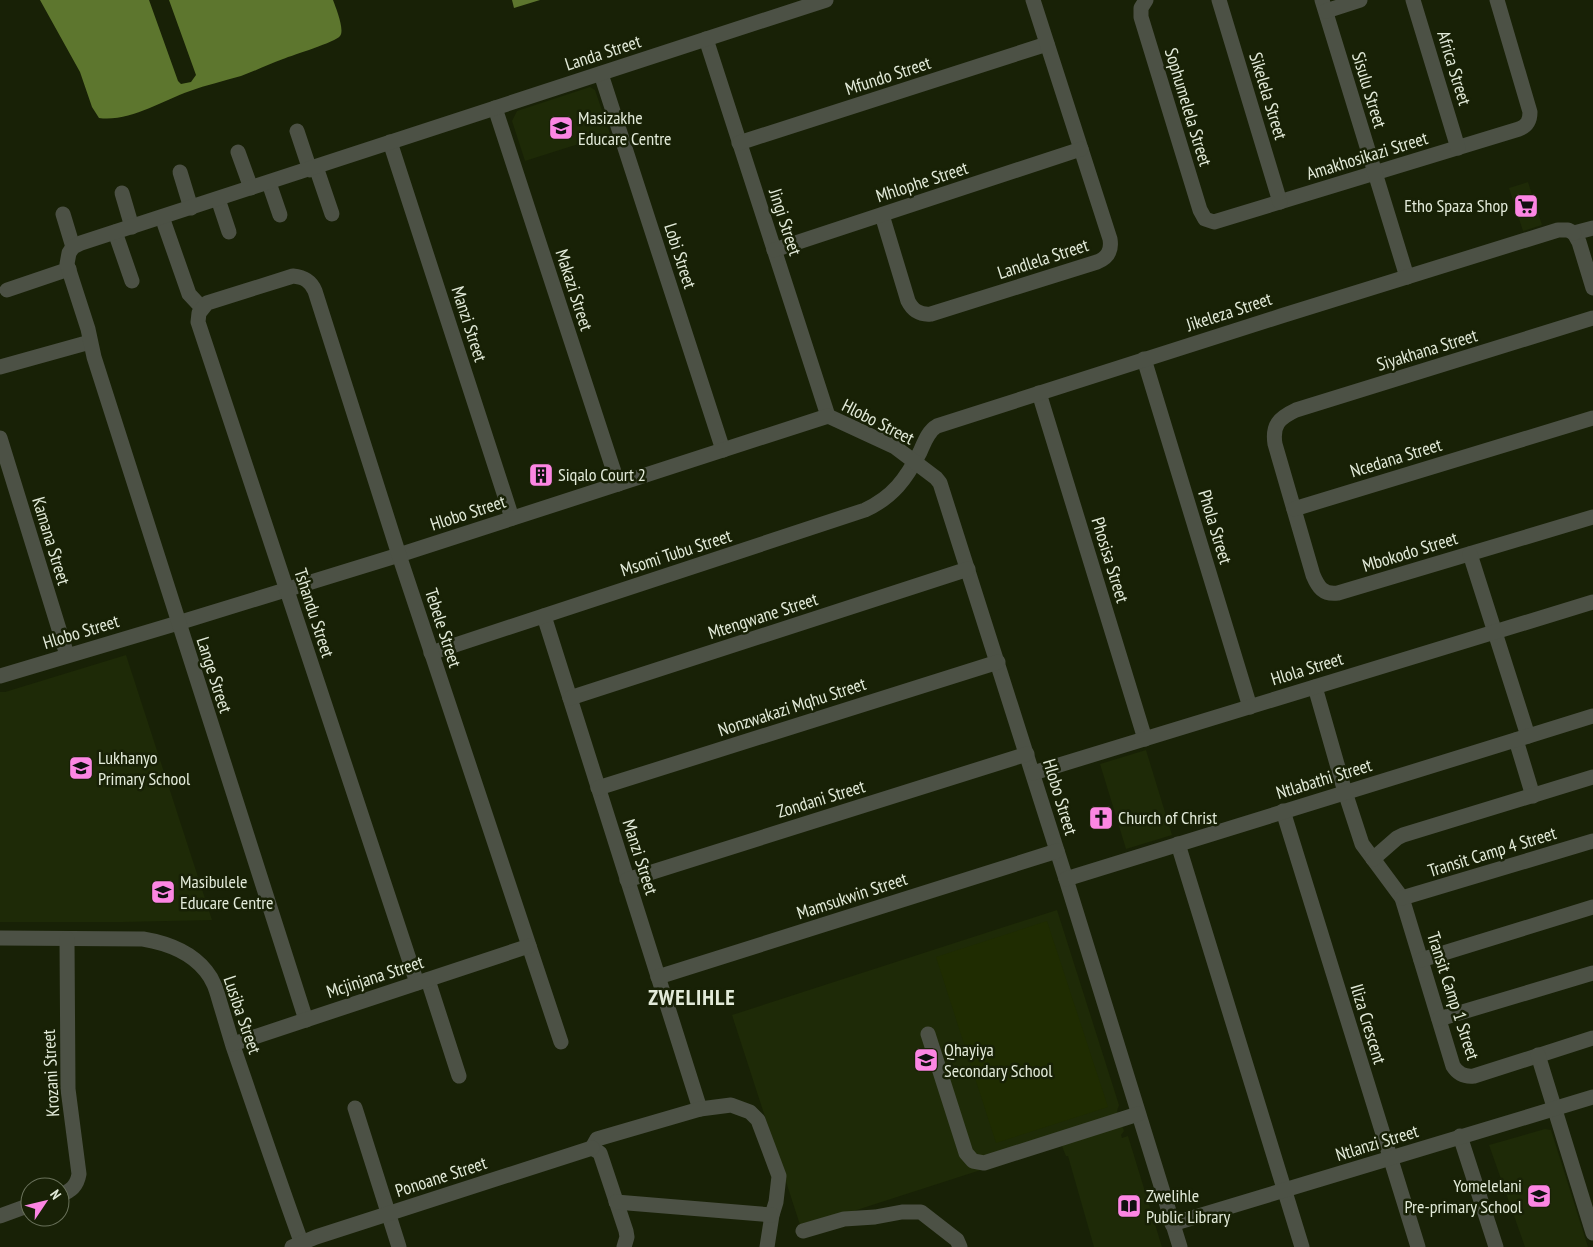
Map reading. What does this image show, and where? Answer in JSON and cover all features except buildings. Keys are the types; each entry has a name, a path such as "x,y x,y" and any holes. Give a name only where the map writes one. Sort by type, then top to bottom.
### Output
{"street":[{"name":"Landa Street","path":"73,248 81,243 826,0"},
{"name":"Landlela Street","path":"882,215 908,301 916,311 926,315 1106,258 1111,244 1033,0"},
{"name":"Sikelela Street","path":"1219,0 1280,202"},
{"path":"1324,5 1360,0"},
{"name":"Africa Street","path":"1413,0 1458,148"},
{"name":"Amakhosikazi Street","path":"1205,219 1218,221 1523,128 1529,121 1530,112 1497,0"},
{"name":"Sophumelela Street","path":"1144,2 1140,13 1141,17 1200,210 1205,219"},
{"name":"Sisulu Street","path":"1324,5 1407,277"},
{"name":"Jingi Street","path":"706,39 828,416"},
{"name":"Mfundo Street","path":"739,143 1048,44"},
{"name":"Lobi Street","path":"600,74 723,450"},
{"name":"Makazi Street","path":"495,108 618,484"},
{"path":"297,132 332,214"},
{"name":"Manzi Street","path":"390,142 512,518"},
{"name":"Mhlophe Street","path":"774,250 1081,149"},
{"path":"238,152 251,188"},
{"path":"180,172 191,208"},
{"path":"269,183 280,215"},
{"path":"122,193 132,227"},
{"path":"218,199 229,232"},
{"path":"7,290 69,269 67,258 73,248 63,214"},
{"path":"162,217 189,294 202,308"},
{"name":"Jikeleza Street","path":"915,462 930,431 937,426 1144,359 1558,230 1568,230 1574,233 1593,228"},
{"path":"115,232 132,281"},
{"path":"1574,233 1579,242 1593,288"},
{"name":"Lange Street","path":"69,269 94,357 306,1020"},
{"name":"Tebele Street","path":"202,308 207,304 293,276 303,278 312,285 398,555 560,1042"},
{"name":"Tshandu Street","path":"202,308 199,313 198,322 287,590 422,981 459,1076"},
{"name":"Siyakhana Street","path":"1294,509 1273,434 1276,424 1284,417 1296,410 1593,318"},
{"path":"0,367 90,342"},
{"name":"Phola Street","path":"1144,359 1250,707"},
{"name":"Phosisa Street","path":"1039,393 1145,739"},
{"name":"Hlobo Street","path":"0,676 287,590 828,416 895,447 940,483 1033,773 1180,1247"},
{"name":"Ncedana Street","path":"1294,509 1593,418"},
{"name":"Kamana Street","path":"0,438 67,655"},
{"name":"Msomi Tubu Street","path":"431,653 865,510 877,504 896,489 915,462"},
{"name":"Mbokodo Street","path":"1294,509 1313,575 1317,585 1326,593 1338,593 1593,517"},
{"path":"1470,554 1494,632 1522,738 1533,796"},
{"name":"Mtengwane Street","path":"570,698 968,569"},
{"name":"Hlola Street","path":"1033,773 1593,602"},
{"name":"Manzi Street","path":"544,616 700,1109"},
{"name":"Nonzwakazi Mqhu Street","path":"598,788 998,662"},
{"name":"Transit Camp 1 Street","path":"1315,687 1362,844 1402,898 1456,1071 1465,1076 1474,1076 1593,1038"},
{"name":"Ntlabathi Street","path":"1066,879 1593,716"},
{"name":"Zondani Street","path":"627,880 1027,754"},
{"path":"1373,859 1403,835 1593,777"},
{"name":"Iliza Crescent","path":"1283,811 1418,1247"},
{"name":"Transit Camp 4 Street","path":"1402,898 1593,841"},
{"path":"1178,844 1302,1247"},
{"name":"Mamsukwin Street","path":"658,977 1057,851"},
{"path":"1421,960 1593,907"},
{"name":"Lusiba Street","path":"0,938 143,939 157,941 192,957 206,970 217,992 299,1246"},
{"name":"Krozani Street","path":"67,939 68,1089 79,1174 78,1180 73,1189 70,1190"},
{"name":"Mcjinjana Street","path":"233,1044 529,946"},
{"path":"1439,1019 1593,973"},
{"path":"928,1034 966,1153 973,1160 984,1162 1138,1114"},
{"path":"1538,1056 1593,1233"},
{"name":"Ntlanzi Street","path":"1172,1224 1593,1097"},
{"name":"Ponoane Street","path":"299,1246 316,1237 592,1148 597,1139 700,1109 731,1105 750,1112 758,1120 779,1176 767,1247"},
{"path":"355,1108 400,1247"},
{"path":"1460,1136 1496,1247"},
{"path":"592,1148 600,1154 626,1231 627,1237 624,1247"},
{"path":"616,1202 772,1215"},
{"path":"0,1216 20,1209"},
{"path":"803,1231 844,1218 921,1212 957,1240 960,1247"}],"shaded area":[{"path":"40,0 149,0 178,81 181,84 191,82 196,75 169,0 333,0 340,19 341,33 337,39 323,45 241,76 190,91 134,114 122,117 99,118 92,107 80,72"},
{"path":"512,0 540,0 514,8"},
{"name":"Masizakhe Educare Centre","path":"590,87 595,90 610,134 525,161 512,121 517,111"},
{"path":"1528,182 1542,225 1523,231 1509,188"},
{"name":"Lukhanyo Primary School","path":"126,655 212,920 0,922 0,692"},
{"path":"1146,750 1172,835 1126,849 1100,764"},
{"name":"Qhayiya Secondary School","path":"1057,910 1119,1105 1117,1111 1124,1131 1121,1135 1122,1138 1128,1136 1162,1247 1094,1247 1068,1156 1066,1156 1061,1144 801,1228 732,1015"},
{"path":"1047,921 1108,1107 996,1143 936,957"},
{"name":"Yomelelani Pre-primary School","path":"1545,1129 1551,1130 1588,1247 1525,1247 1489,1145"}],"place":[{"name":"Masizakhe Educare Centre","path":"561,128"},
{"name":"Etho Spaza Shop","path":"1526,206"},
{"name":"Siqalo Court 2","path":"541,475"},
{"name":"Lukhanyo Primary School","path":"81,768"},
{"name":"Church of Christ","path":"1101,818"},
{"name":"Masibulele Educare Centre","path":"163,892"},
{"name":"Qhayiya Secondary School","path":"926,1060"},
{"name":"Yomelelani Pre-primary School","path":"1539,1196"},
{"name":"Zwelihle Public Library","path":"1129,1206"}],"district":[{"name":"ZWELIHLE","path":"692,997"}]}
